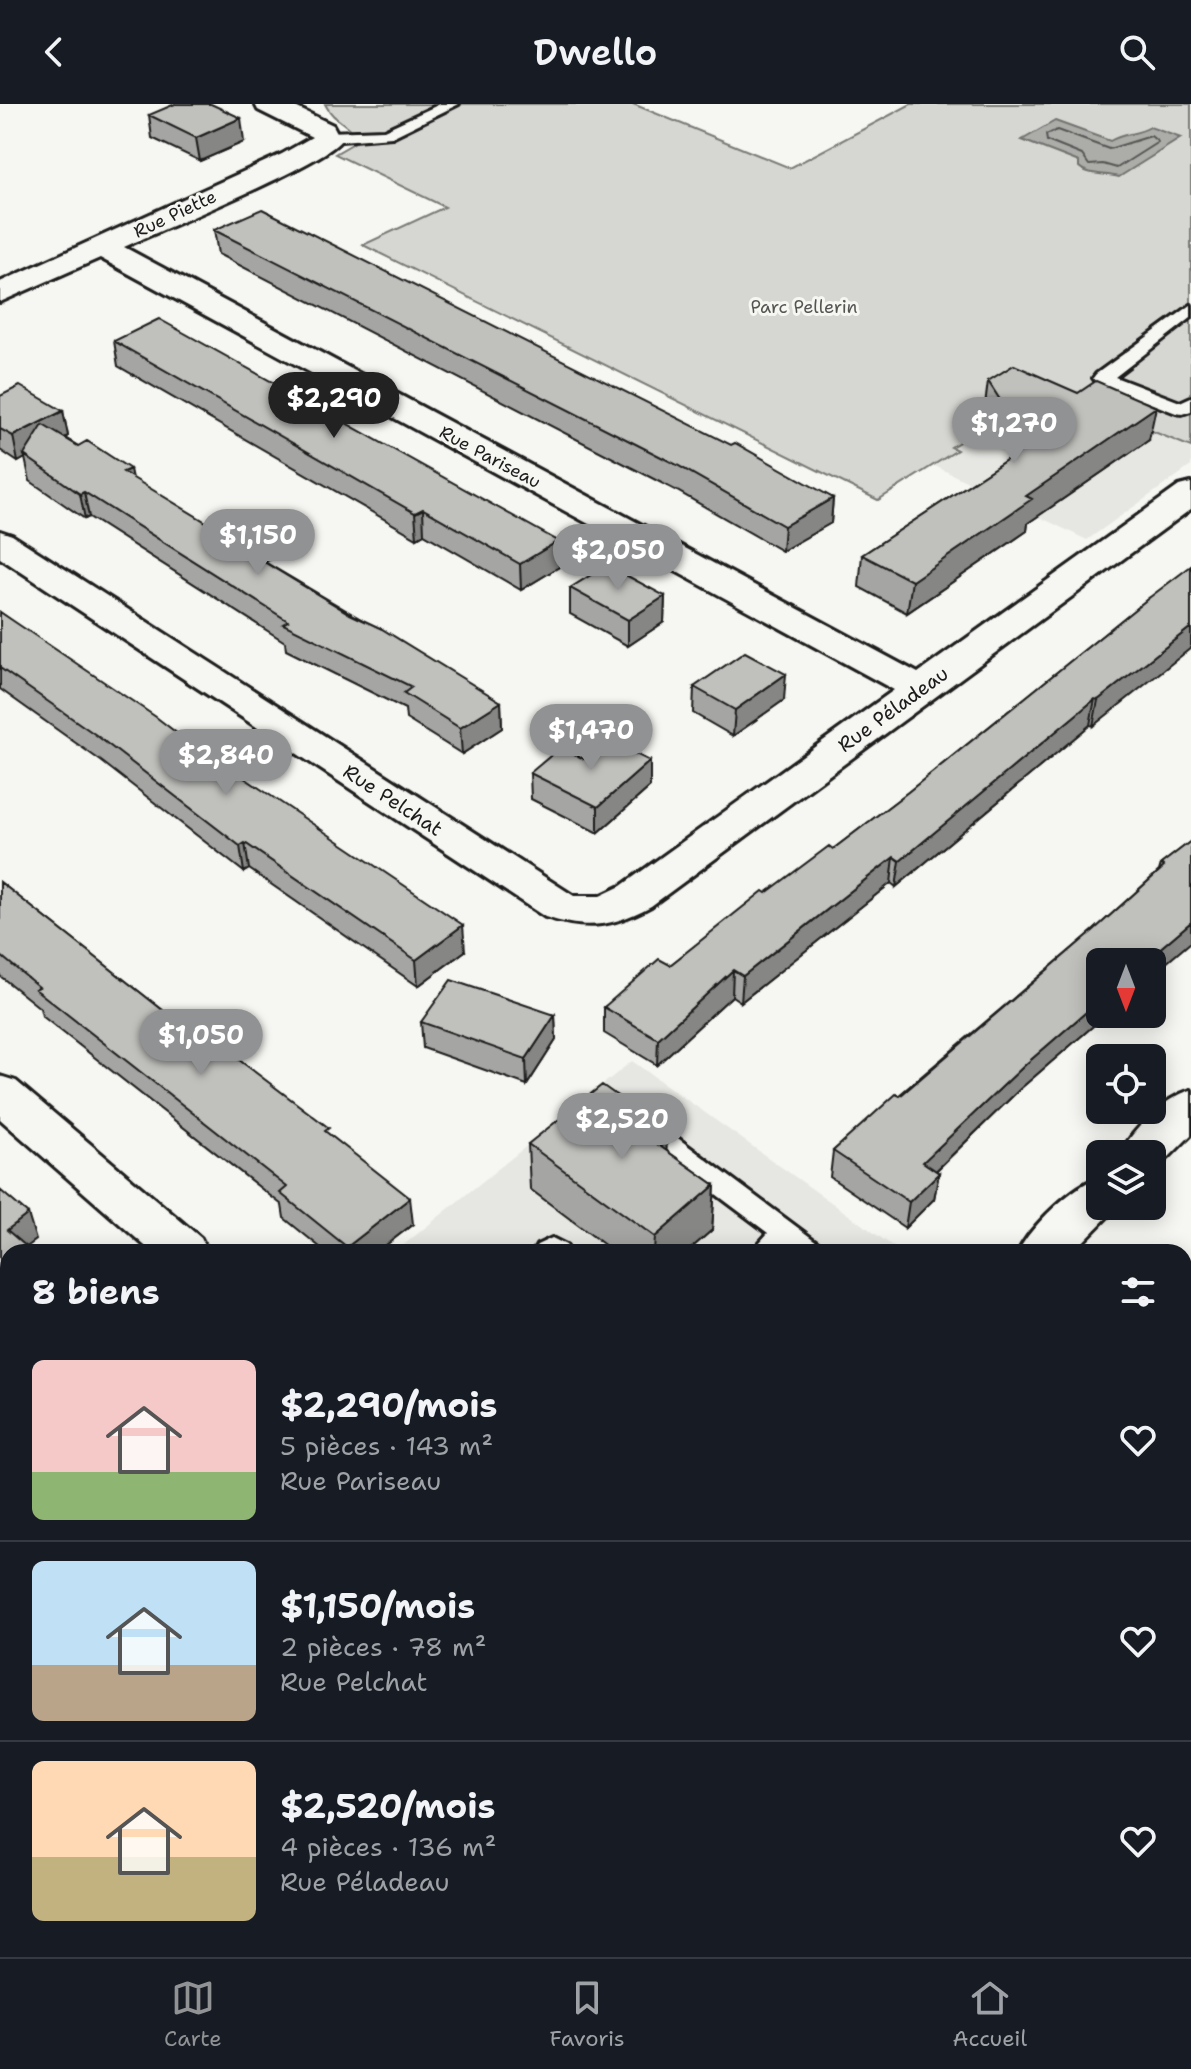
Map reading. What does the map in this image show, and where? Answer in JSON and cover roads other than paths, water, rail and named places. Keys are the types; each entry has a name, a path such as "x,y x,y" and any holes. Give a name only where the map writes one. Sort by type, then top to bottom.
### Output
{"street":[{"path":"268,104 318,122"},
{"name":"Rue Piette","path":"0,293 319,147 318,122"},
{"name":"Rue Pariseau","path":"101,247 920,689"},
{"name":"Rue Péladeau","path":"591,914 604,912 636,896 1191,493"},
{"name":"Rue Pelchat","path":"0,542 548,901 562,908 591,914"},
{"path":"0,1093 175,1244"},
{"path":"1157,1140 1191,1107"},
{"path":"1050,1244 1086,1209"}],"lane":[{"path":"318,122 387,134 452,104"},
{"path":"1191,310 1102,378 1182,409 1191,402"},
{"path":"654,1134 801,1244"},
{"path":"774,1244 787,1233"}],"water":[{"path":"1055,121 1110,141 1150,127 1181,138 1119,177 1088,172 1079,167 1079,162 1022,140"}],"park label":[{"name":"Parc Pellerin","path":"804,307"}]}
